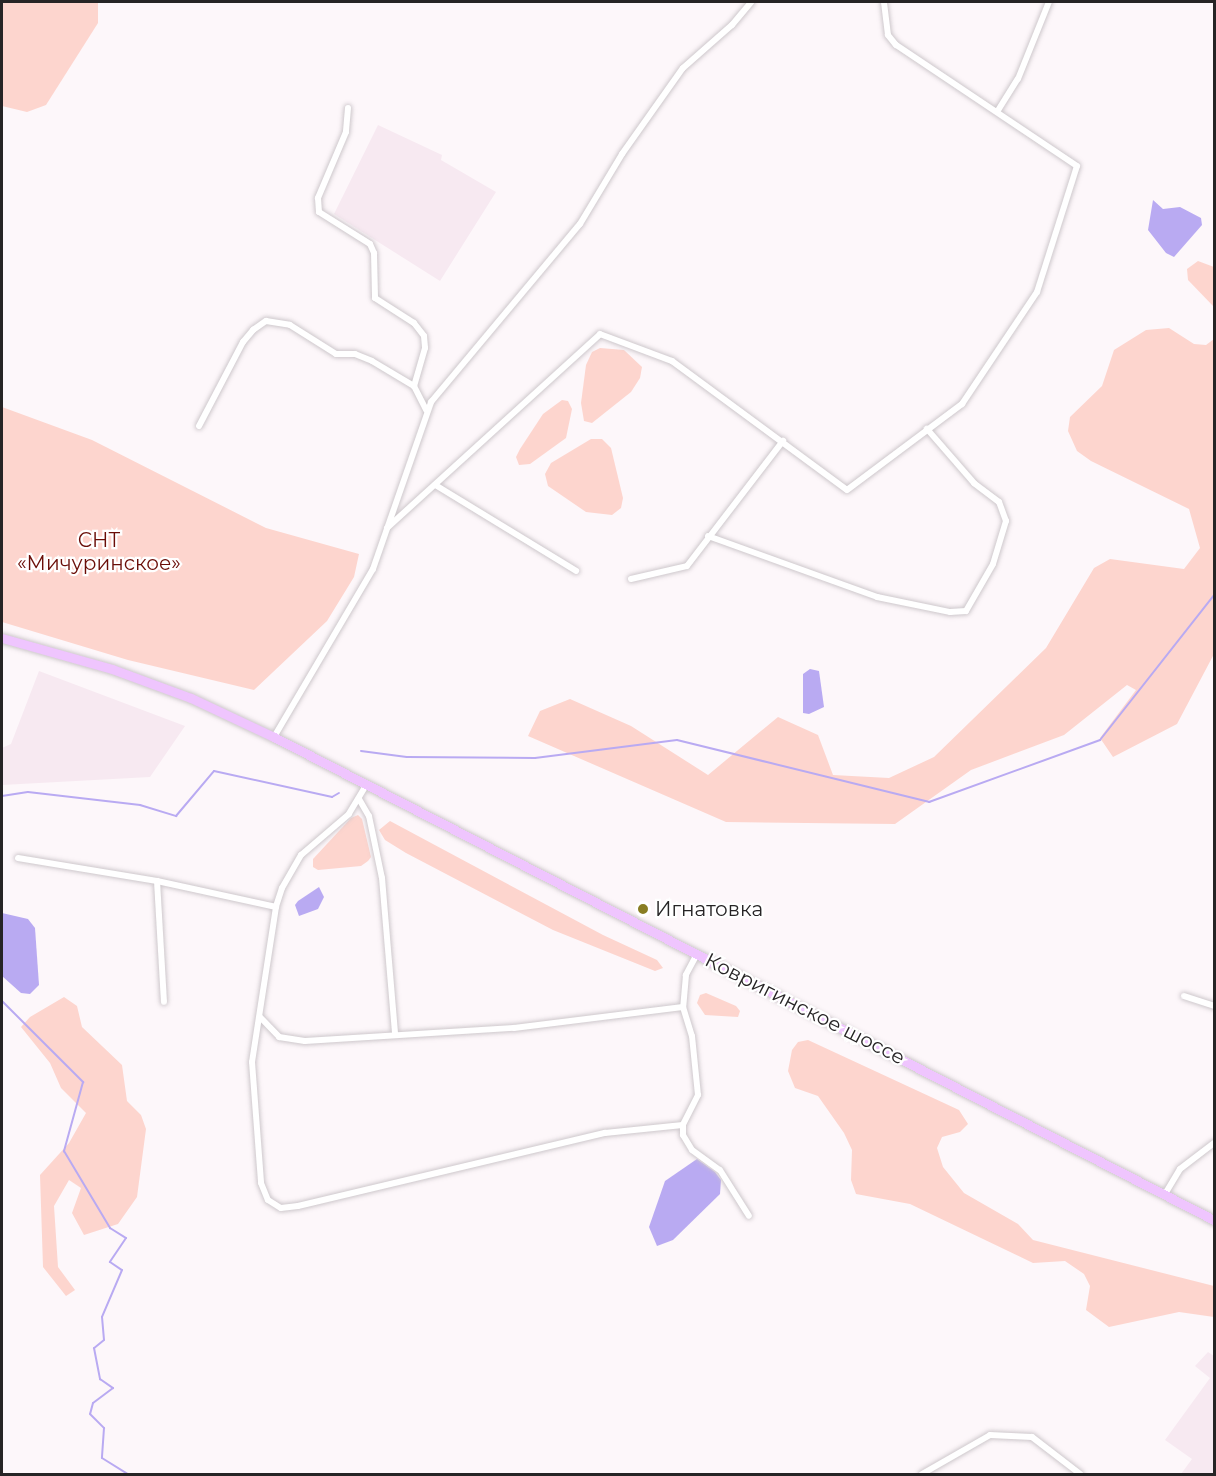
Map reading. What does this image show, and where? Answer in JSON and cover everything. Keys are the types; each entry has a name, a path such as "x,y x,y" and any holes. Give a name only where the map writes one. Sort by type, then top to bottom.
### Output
{"main road":[{"path":"2,638 124,674 191,698 274,737"},
{"name":"Ковригинское шоссе","path":"274,737 394,802 697,954 1215,1220"}],"street":[{"path":"274,737 373,569 426,410 440,388 580,224 621,154 682,68 732,25 751,2"},
{"path":"387,528 437,486 600,334 672,361 848,490 962,404 1037,292 1077,170 1074,162 896,45 888,35 884,2"},
{"path":"997,112 1018,79 1049,2"},
{"path":"348,108 346,132 318,198 319,212 370,244 374,253 375,298 414,322 424,336 425,348 414,386"},
{"path":"199,426 243,342 253,330 266,321 290,325 336,354 355,354 372,361 414,386 426,410"},
{"path":"708,536 877,597 950,612 966,611 993,564 1006,521 999,502 974,483 927,429"},
{"path":"631,579 687,566 783,441"},
{"path":"437,486 576,571"},
{"path":"365,787 359,799 341,822 302,855 282,888 276,907 252,1082 259,1109 261,1183 268,1200 281,1208 341,1197 605,1133 682,1125"},
{"path":"359,799 369,816 382,878 395,1034"},
{"path":"18,858 157,881 276,907"},
{"path":"157,881 164,1002"},
{"path":"697,954 686,975 683,1007 692,1036 698,1095 682,1125 687,1145 720,1170 749,1216"},
{"path":"1184,996 1215,1006"},
{"path":"260,1017 279,1037 290,1041 514,1028 683,1007"},
{"path":"1165,1194 1180,1169 1215,1143"},
{"path":"922,1474 990,1435 1032,1437 1080,1474"}],"shaded area":[{"path":"378,125 442,155 441,160 496,192 440,281 334,214"},
{"path":"1153,200 1163,209 1180,207 1201,218 1202,225 1174,257 1166,253 1148,230"},
{"path":"810,669 819,671 824,707 809,714 803,713 803,674"},
{"path":"39,671 185,726 150,777 2,785 2,748 11,744"},
{"path":"319,887 324,897 318,909 299,916 295,905"},
{"path":"2,913 28,919 35,928 39,985 30,994 21,993 2,976"},
{"path":"697,1159 715,1172 721,1180 720,1194 673,1240 657,1246 649,1227 665,1181"},
{"path":"1208,1352 1214,1356 1214,1474 1181,1474 1192,1459 1165,1440 1210,1378 1195,1366"}],"green space":[{"path":"2,2 98,2 98,23 46,105 27,112 2,106"},
{"path":"1198,261 1214,267 1214,307 1188,280 1187,269"},
{"path":"1169,328 1194,344 1206,345 1214,339 1214,654 1177,724 1113,757 1100,738 1136,690 1127,685 1064,735 971,770 895,824 726,822 528,736 540,711 570,699 631,726 708,775 778,717 818,735 833,775 889,778 934,757 1046,648 1094,568 1110,559 1184,569 1200,548 1189,509 1091,461 1077,451 1068,431 1070,417 1102,386 1114,350 1146,330"},
{"path":"600,348 624,350 642,367 640,378 631,392 592,423 584,421 581,403 586,365 592,352"},
{"path":"562,400 568,401 572,409 566,438 530,464 519,465 516,457 543,414"},
{"name":"СНТ «Мичуринское»","path":"2,407 92,440 266,528 359,554 354,577 327,621 254,690 128,660 2,622"},
{"path":"591,439 602,439 611,448 623,498 621,508 612,515 586,512 548,486 545,474 551,463"},
{"path":"358,815 362,819 371,857 368,861 361,866 318,870 313,867 313,859 351,818"},
{"path":"390,821 603,935 657,960 663,968 655,971 553,930 406,853 385,840 379,830"},
{"path":"706,993 736,1006 740,1011 738,1017 705,1015 697,1003 700,995"},
{"path":"64,997 77,1006 82,1027 122,1065 127,1101 141,1115 146,1129 137,1197 118,1224 84,1235 72,1213 81,1188 69,1180 54,1206 58,1267 75,1290 66,1296 43,1267 40,1175 69,1143 86,1113 61,1088 50,1063 21,1027 30,1017"},
{"path":"808,1040 959,1110 968,1124 960,1132 942,1137 937,1148 943,1167 964,1193 1018,1224 1033,1240 1214,1286 1214,1317 1179,1312 1109,1327 1086,1310 1090,1286 1084,1274 1065,1261 1033,1263 910,1204 856,1194 851,1180 852,1150 844,1133 818,1096 795,1088 788,1071 792,1050 798,1042"}],"waterway":[{"path":"361,751 407,757 535,758 677,740 929,802 1100,740 1214,595"},
{"path":"2,796 28,792 140,805 176,816 214,771 332,797 339,793"},
{"path":"2,1001 83,1082 64,1151 110,1228 126,1238 110,1262 122,1270 102,1317 104,1340 94,1348 100,1379 113,1388 93,1403 90,1414 104,1428 102,1458 128,1474"}],"place":[{"name":"Игнатовка","path":"643,909"}]}
